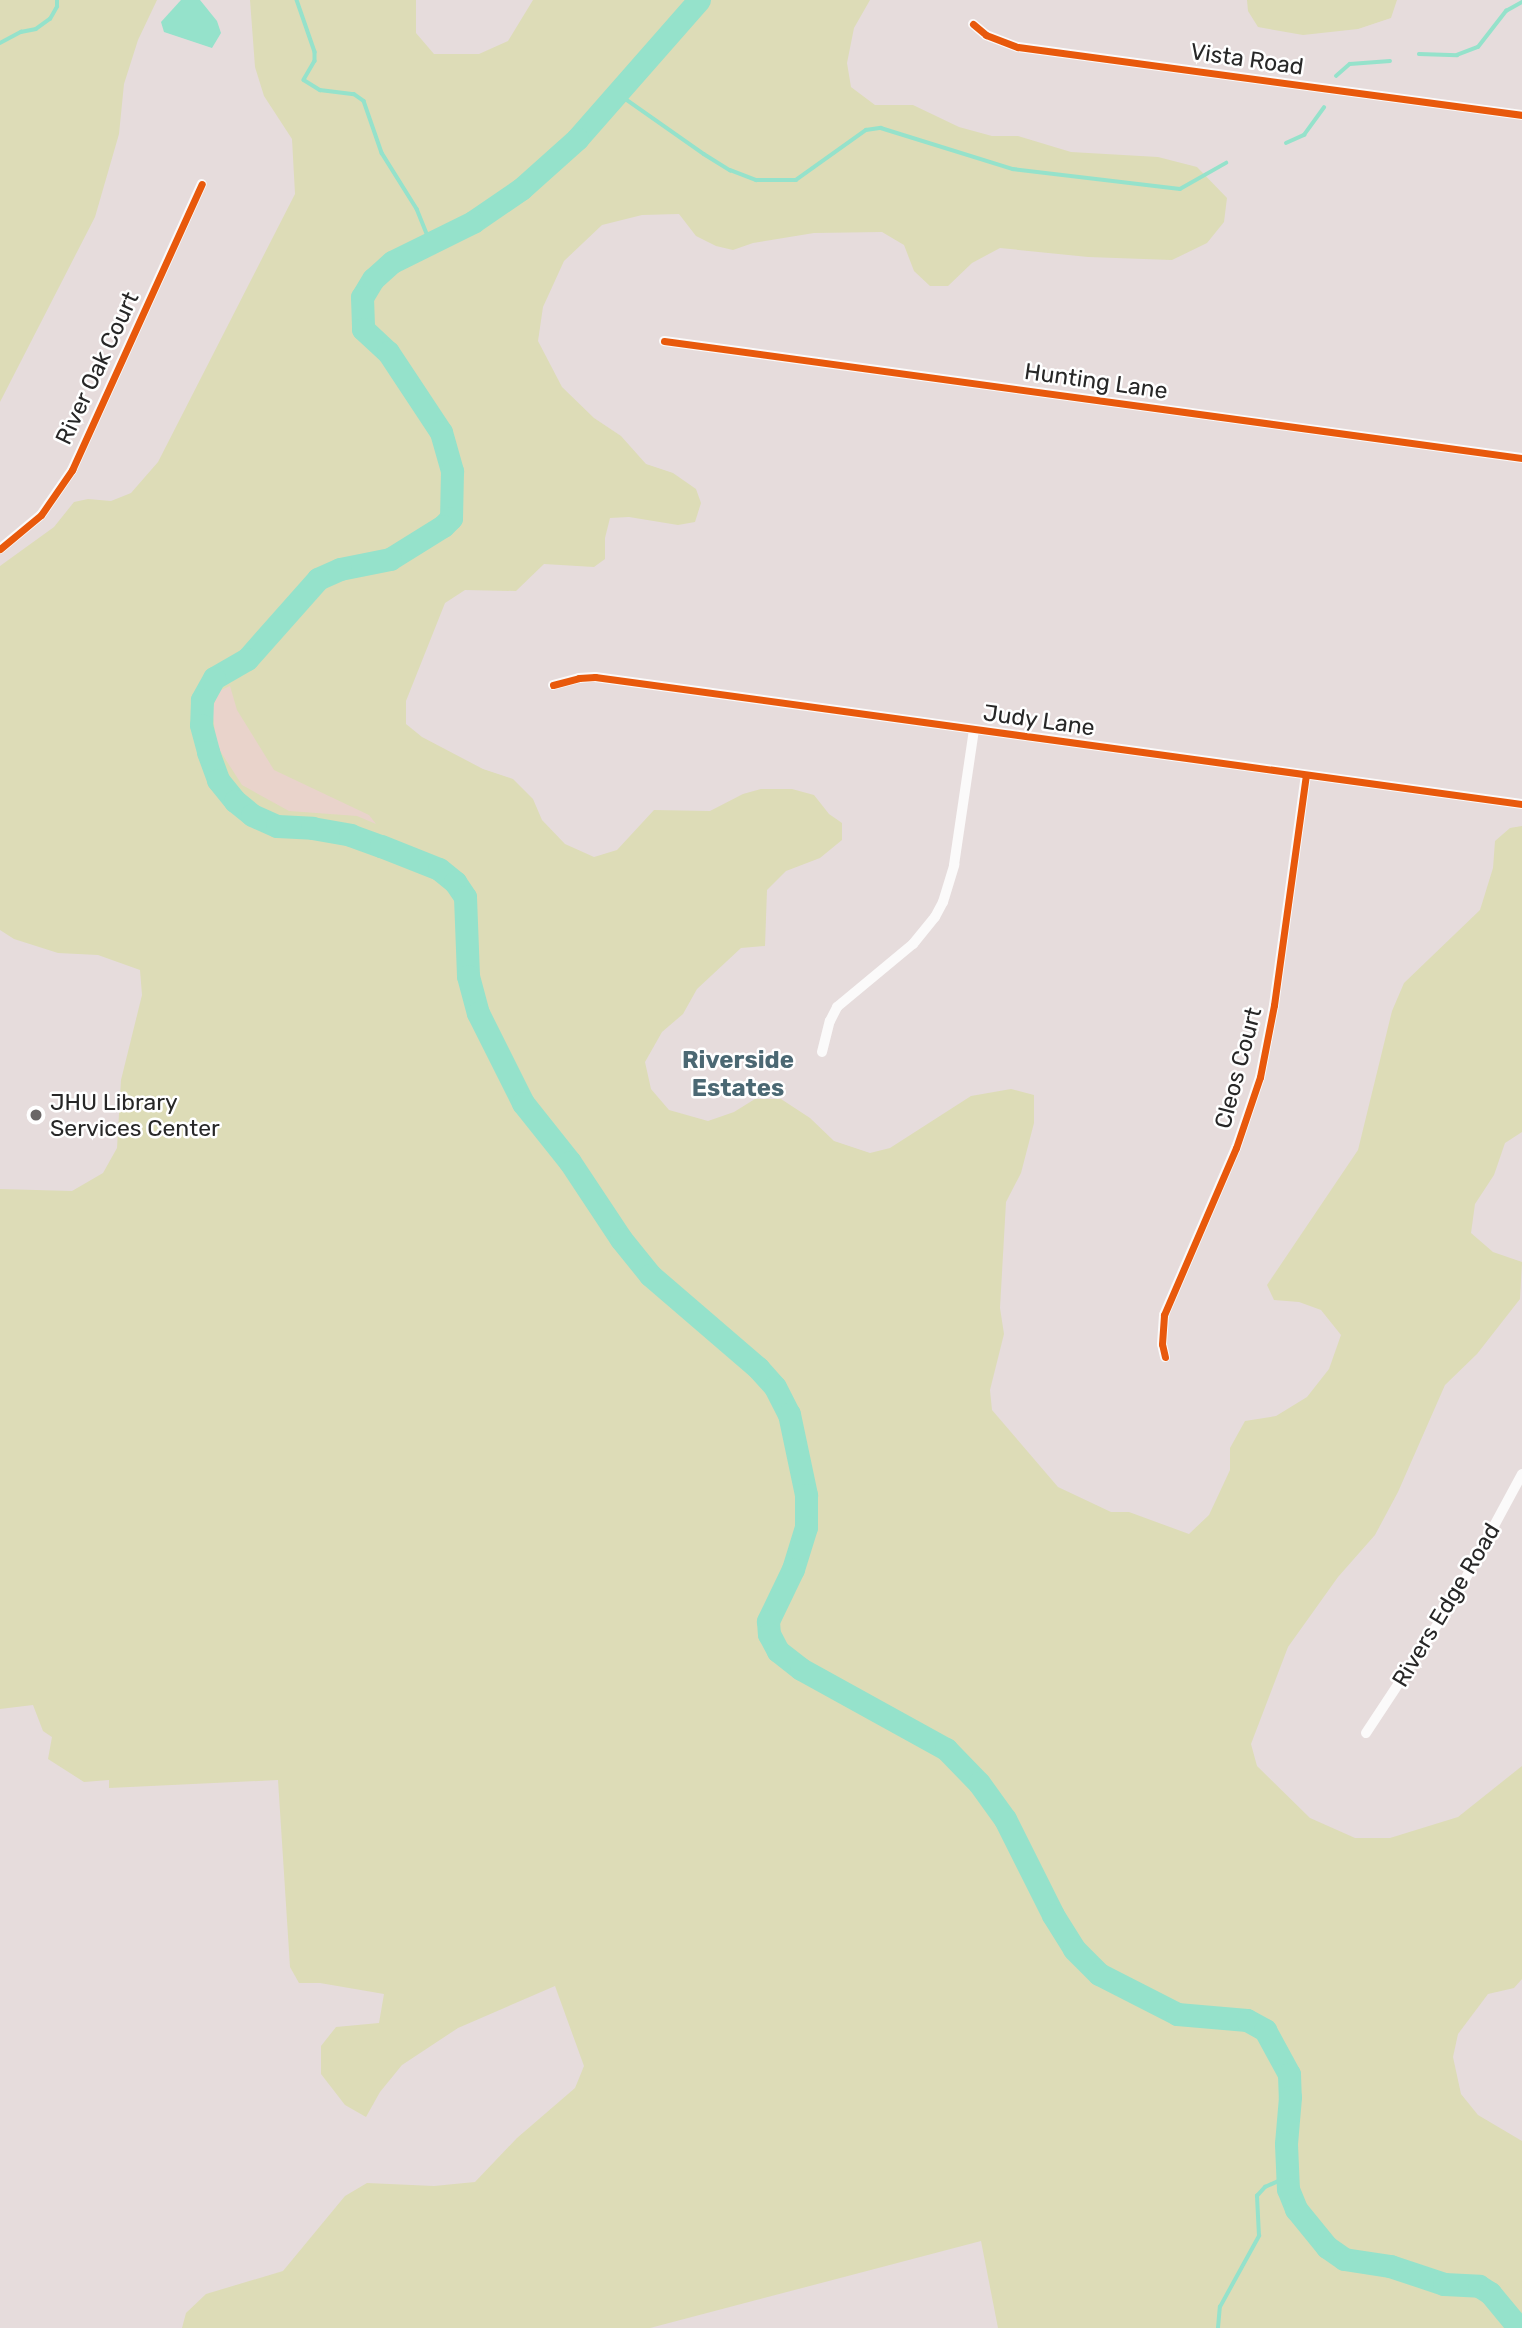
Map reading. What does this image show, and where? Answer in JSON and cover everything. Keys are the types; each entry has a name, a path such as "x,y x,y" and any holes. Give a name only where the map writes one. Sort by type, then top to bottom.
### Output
{"street":[{"name":"Vista Road","path":"973,24 986,34 1018,47 1522,115"},
{"name":"River Oak Court","path":"0,549 41,515 72,470 202,184"},
{"name":"Hunting Lane","path":"664,341 1522,458"},
{"name":"Judy Lane","path":"553,685 595,677 1522,804"},
{"path":"822,1052 830,1021 837,1007 913,944 935,917 943,902 954,865 974,730"},
{"name":"Cleos Court","path":"1166,1357 1162,1344 1164,1315 1236,1149 1260,1077 1274,1005 1306,775"},
{"name":"Rivers Edge Road","path":"1366,1733 1455,1598 1517,1495 1522,1474"}],"shaded area":[{"path":"0,0 157,0 138,40 124,84 119,134 95,217 0,402"},
{"path":"181,0 200,0 217,21 221,33 212,48 164,32 161,22"},
{"path":"250,0 416,0 416,33 434,54 479,54 508,41 533,0 870,0 854,28 847,63 851,87 875,105 913,105 959,127 992,136 1018,136 1071,152 1158,157 1197,167 1227,198 1224,222 1207,243 1172,260 1088,257 1000,248 972,263 948,286 930,286 914,271 904,245 882,232 814,233 753,243 733,250 716,246 696,236 679,214 642,215 602,225 564,261 543,307 538,341 562,387 594,418 621,436 646,464 673,473 696,489 701,503 695,522 678,525 629,517 610,518 605,538 605,559 594,567 544,564 516,591 465,590 445,603 406,701 406,724 422,737 483,769 513,779 533,799 542,820 565,844 594,857 617,850 654,810 710,811 743,794 761,789 792,789 814,795 829,814 842,823 842,840 820,858 786,871 767,890 765,946 741,948 697,989 683,1014 662,1032 645,1062 651,1089 669,1110 708,1121 734,1112 755,1099 781,1099 810,1118 834,1141 870,1153 890,1148 971,1096 1011,1089 1034,1095 1034,1123 1021,1173 1006,1202 1000,1308 1004,1334 990,1390 992,1410 1058,1487 1111,1512 1129,1512 1189,1534 1209,1515 1230,1470 1230,1448 1245,1421 1276,1416 1307,1397 1329,1369 1341,1335 1321,1310 1299,1302 1274,1300 1267,1285 1358,1150 1392,1011 1404,983 1480,910 1493,868 1495,841 1510,828 1522,826 1522,1132 1505,1143 1494,1175 1475,1204 1471,1233 1493,1252 1522,1262 1520,1299 1477,1354 1445,1385 1398,1492 1375,1535 1338,1577 1288,1647 1251,1744 1257,1766 1310,1818 1355,1838 1390,1838 1458,1817 1522,1766 1522,1979 1514,1988 1488,1994 1458,2034 1453,2057 1461,2094 1478,2115 1522,2141 1522,2328 998,2328 981,2241 650,2328 182,2328 186,2313 206,2294 283,2271 345,2196 367,2183 434,2186 475,2182 517,2138 575,2088 584,2066 555,1986 458,2028 402,2065 380,2092 366,2117 345,2105 321,2074 321,2046 336,2027 379,2023 384,1994 320,1983 299,1983 290,1967 278,1780 109,1788 109,1780 84,1782 48,1759 52,1737 43,1731 33,1705 0,1709 0,1189 72,1191 103,1173 117,1148 121,1080 142,995 140,970 98,955 58,953 14,939 0,930 0,566 54,527 74,502 88,499 111,501 131,493 158,462 295,194 292,139 264,96 255,67"},
{"path":"1247,0 1397,0 1391,18 1358,29 1303,35 1258,27 1248,11"}],"sand":[{"path":"230,686 237,710 274,770 369,815 376,824 357,816 289,811 242,785 217,746 212,709 219,691"}],"waterway":[{"path":"0,43 21,32 36,29 50,19 57,7 57,0"},
{"path":"297,0 315,52 315,61 304,80 320,90 354,94 364,101 382,153 417,209 430,242"},
{"path":"699,0 577,139 521,189 473,222 392,262 373,279 362,297 363,329 388,352 441,432 452,471 451,518 443,526 390,559 340,569 318,579 247,659 214,678 202,700 201,725 208,752 218,780 235,801 252,815 277,826 312,828 350,835 381,846 439,869 455,882 465,897 468,976 478,1013 523,1103 570,1162 621,1239 650,1275 758,1368 775,1387 789,1414 806,1495 806,1527 793,1569 768,1621 769,1634 778,1651 801,1669 946,1749 979,1783 1005,1819 1053,1915 1074,1949 1099,1974 1177,2014 1247,2020 1265,2030 1289,2074 1286,2144 1288,2189 1296,2209 1327,2247 1344,2259 1390,2266 1444,2284 1479,2286 1490,2293 1519,2328"},
{"path":"1419,54 1457,55 1478,47 1506,11 1522,2"},
{"path":"1336,76 1350,64 1390,61"},
{"path":"617,93 704,154 730,170 756,180 796,180 866,130 881,128 1013,169 1180,189 1226,163"},
{"path":"1286,143 1304,135 1324,107"},
{"path":"1218,2328 1220,2307 1259,2236 1257,2196 1265,2187 1287,2177"}],"cycle path":[{"path":"973,24 986,35 1018,47 1522,115"},
{"path":"0,549 41,515 72,470 202,184"},
{"path":"664,341 1522,458"},
{"path":"553,685 595,677 1522,804"},
{"path":"1165,1357 1162,1344 1164,1315 1236,1148 1260,1077 1274,1005 1306,775"}],"place":[{"name":"JHU Library Services Center","path":"36,1115"}],"district":[{"name":"Riverside Estates","path":"738,1075"}]}
